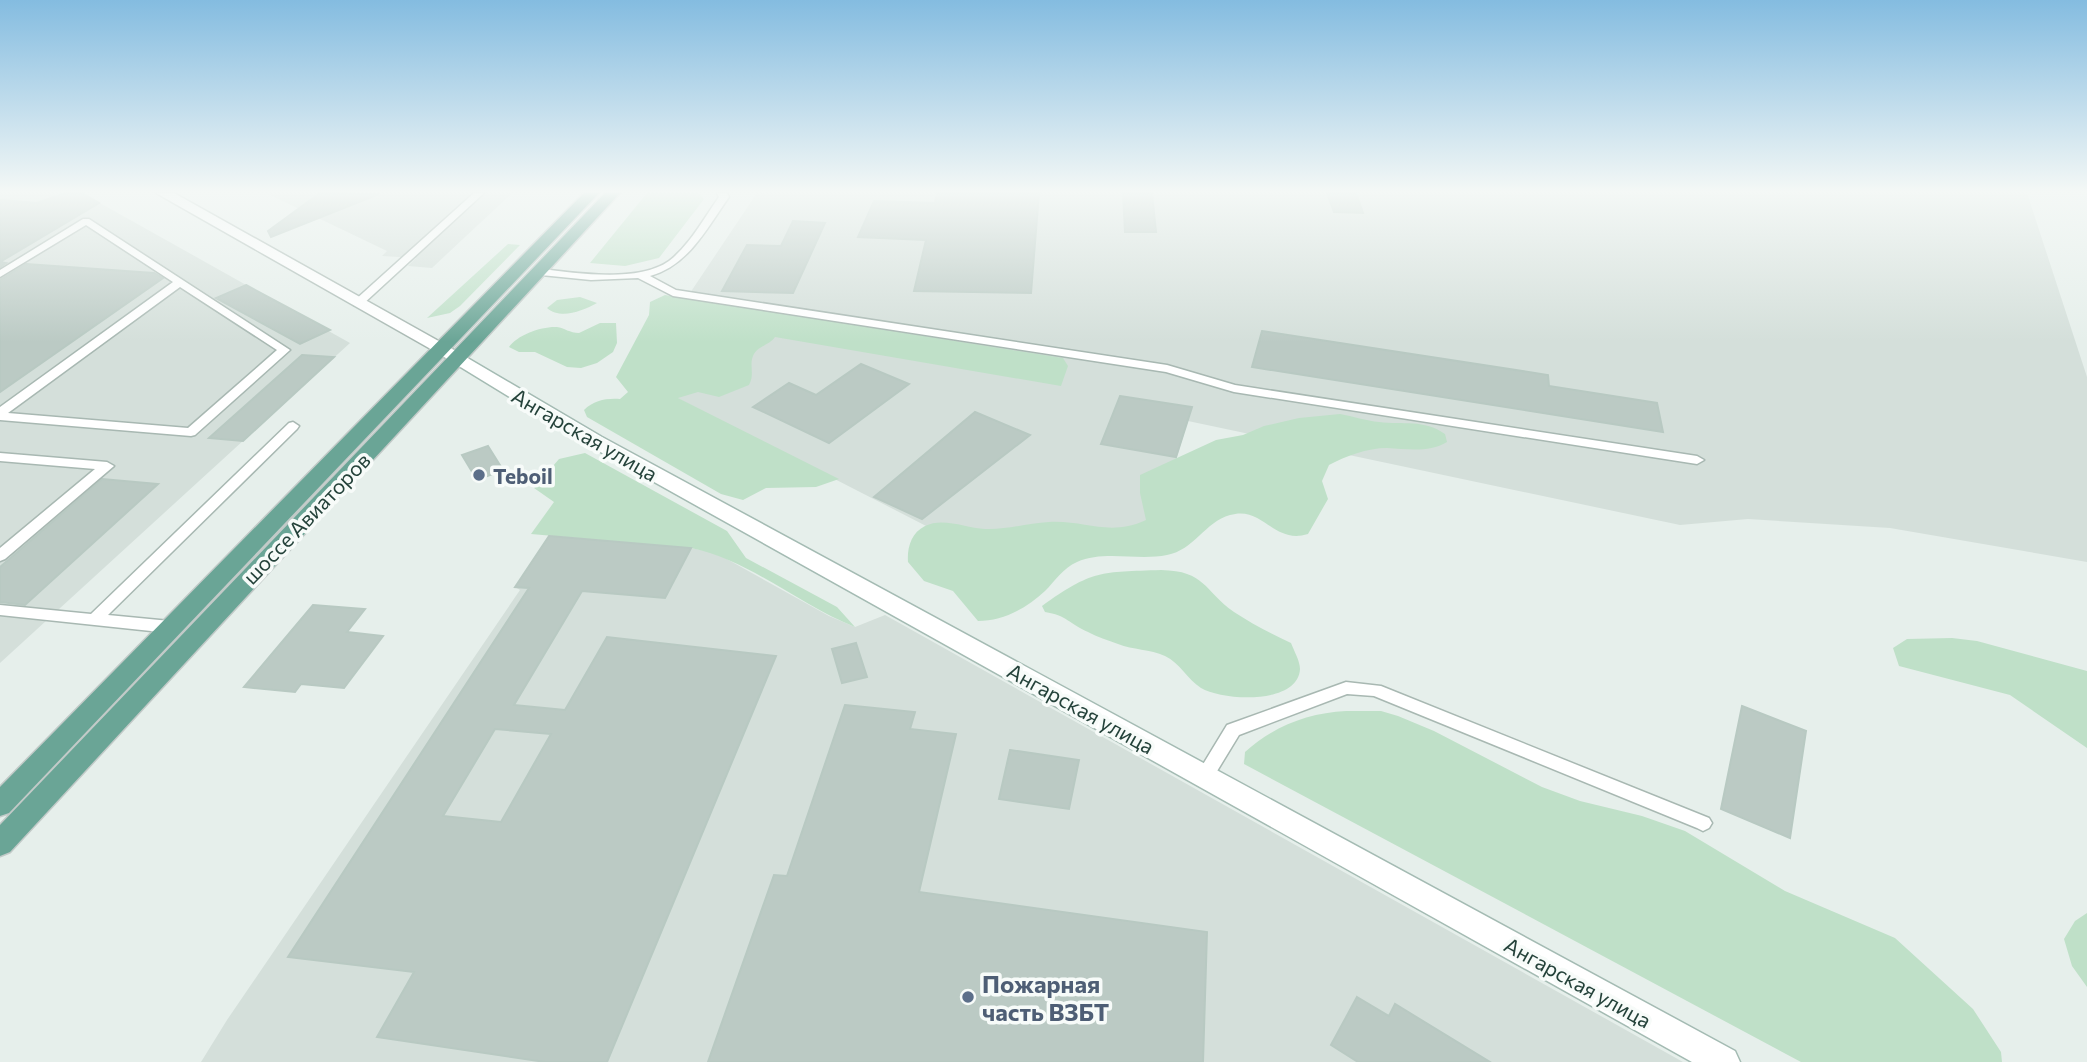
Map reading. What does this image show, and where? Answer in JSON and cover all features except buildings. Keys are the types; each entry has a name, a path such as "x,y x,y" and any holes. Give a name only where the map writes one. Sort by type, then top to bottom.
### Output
{"main road":[{"name":"Ангарская улица","path":"251,243 451,354 594,441 1724,1062"},
{"name":"шоссе Авиаторов","path":"0,844 231,597 549,243"},
{"name":"шоссе Авиаторов","path":"0,805 170,627 451,354 541,272 568,243"}],"lane":[{"path":"0,274 51,243"},
{"path":"0,414 191,432 284,351 119,243"},
{"path":"358,303 425,243"},
{"path":"541,272 600,278 640,275 672,264 689,243"},
{"path":"640,275 673,293 1167,369 1234,388 1697,460"},
{"path":"0,414 180,282"},
{"path":"93,620 293,426"},
{"path":"0,457 107,466 0,556"},
{"path":"0,610 170,627"},
{"path":"1205,776 1233,730 1346,688 1375,690 1703,823"}],"shaded area":[{"path":"0,243 171,243 350,343 0,663"},
{"path":"369,243 459,243 432,268 408,266 416,258 382,256 387,251"},
{"path":"724,243 2043,243 2087,377 2087,562 1890,528 1748,519 1680,525 1188,421 1148,551 1067,533 1043,586 677,398 752,335 688,296"},
{"path":"549,536 691,548 716,553 829,616 855,627 885,615 1683,1062 201,1062 520,590 515,587"}],"green space":[{"path":"607,243 671,243 659,258 625,266 590,263"},
{"path":"508,244 520,245 460,306 450,313 427,318"},
{"path":"665,295 1063,358 1068,366 1061,386 775,337 753,356 749,385 719,397 698,392 678,398 839,479 816,487 766,488 743,500 721,494 587,417 584,410 601,400 620,399 628,392 616,377 649,315 650,302"},
{"path":"580,297 597,303 565,314 547,308 557,300"},
{"path":"600,323 616,323 617,343 613,352 597,363 581,368 567,367 535,352 519,352 509,347 524,335 537,330 557,327 579,333"},
{"path":"1340,414 1388,423 1429,426 1445,434 1447,442 1425,449 1372,449 1329,465 1322,481 1328,499 1308,534 1286,534 1251,515 1230,515 1213,524 1185,548 1167,555 1110,556 1087,558 1077,562 1063,571 1030,603 996,619 978,621 953,591 924,581 908,562 909,546 913,537 920,529 932,524 947,523 985,529 1049,522 1109,528 1133,525 1146,520 1140,493 1140,475 1216,440 1299,418"},
{"path":"585,453 727,531 746,558 837,607 855,627 834,618 754,572 713,554 691,548 531,534 554,502 534,488 559,459"},
{"path":"1176,571 1196,578 1234,612 1291,643 1300,666 1296,681 1287,689 1258,697 1225,696 1211,692 1201,688 1165,656 1099,637 1063,618 1045,612 1042,606 1073,585 1098,575"},
{"path":"1952,638 1977,641 2087,671 2087,748 2010,695 1899,666 1893,648 1907,639"},
{"path":"1346,711 1381,711 1398,716 1434,731 1542,787 1580,801 1642,816 1685,831 1785,891 1895,938 1973,1009 2001,1052 2002,1062 1801,1062 1244,764 1245,752 1280,728 1305,718"},
{"path":"2087,913 2087,987 2072,966 2064,939 2075,921"}],"place":[{"name":"Teboil","path":"479,475"},
{"name":"Пожарная часть ВЗБТ","path":"968,997"}]}
